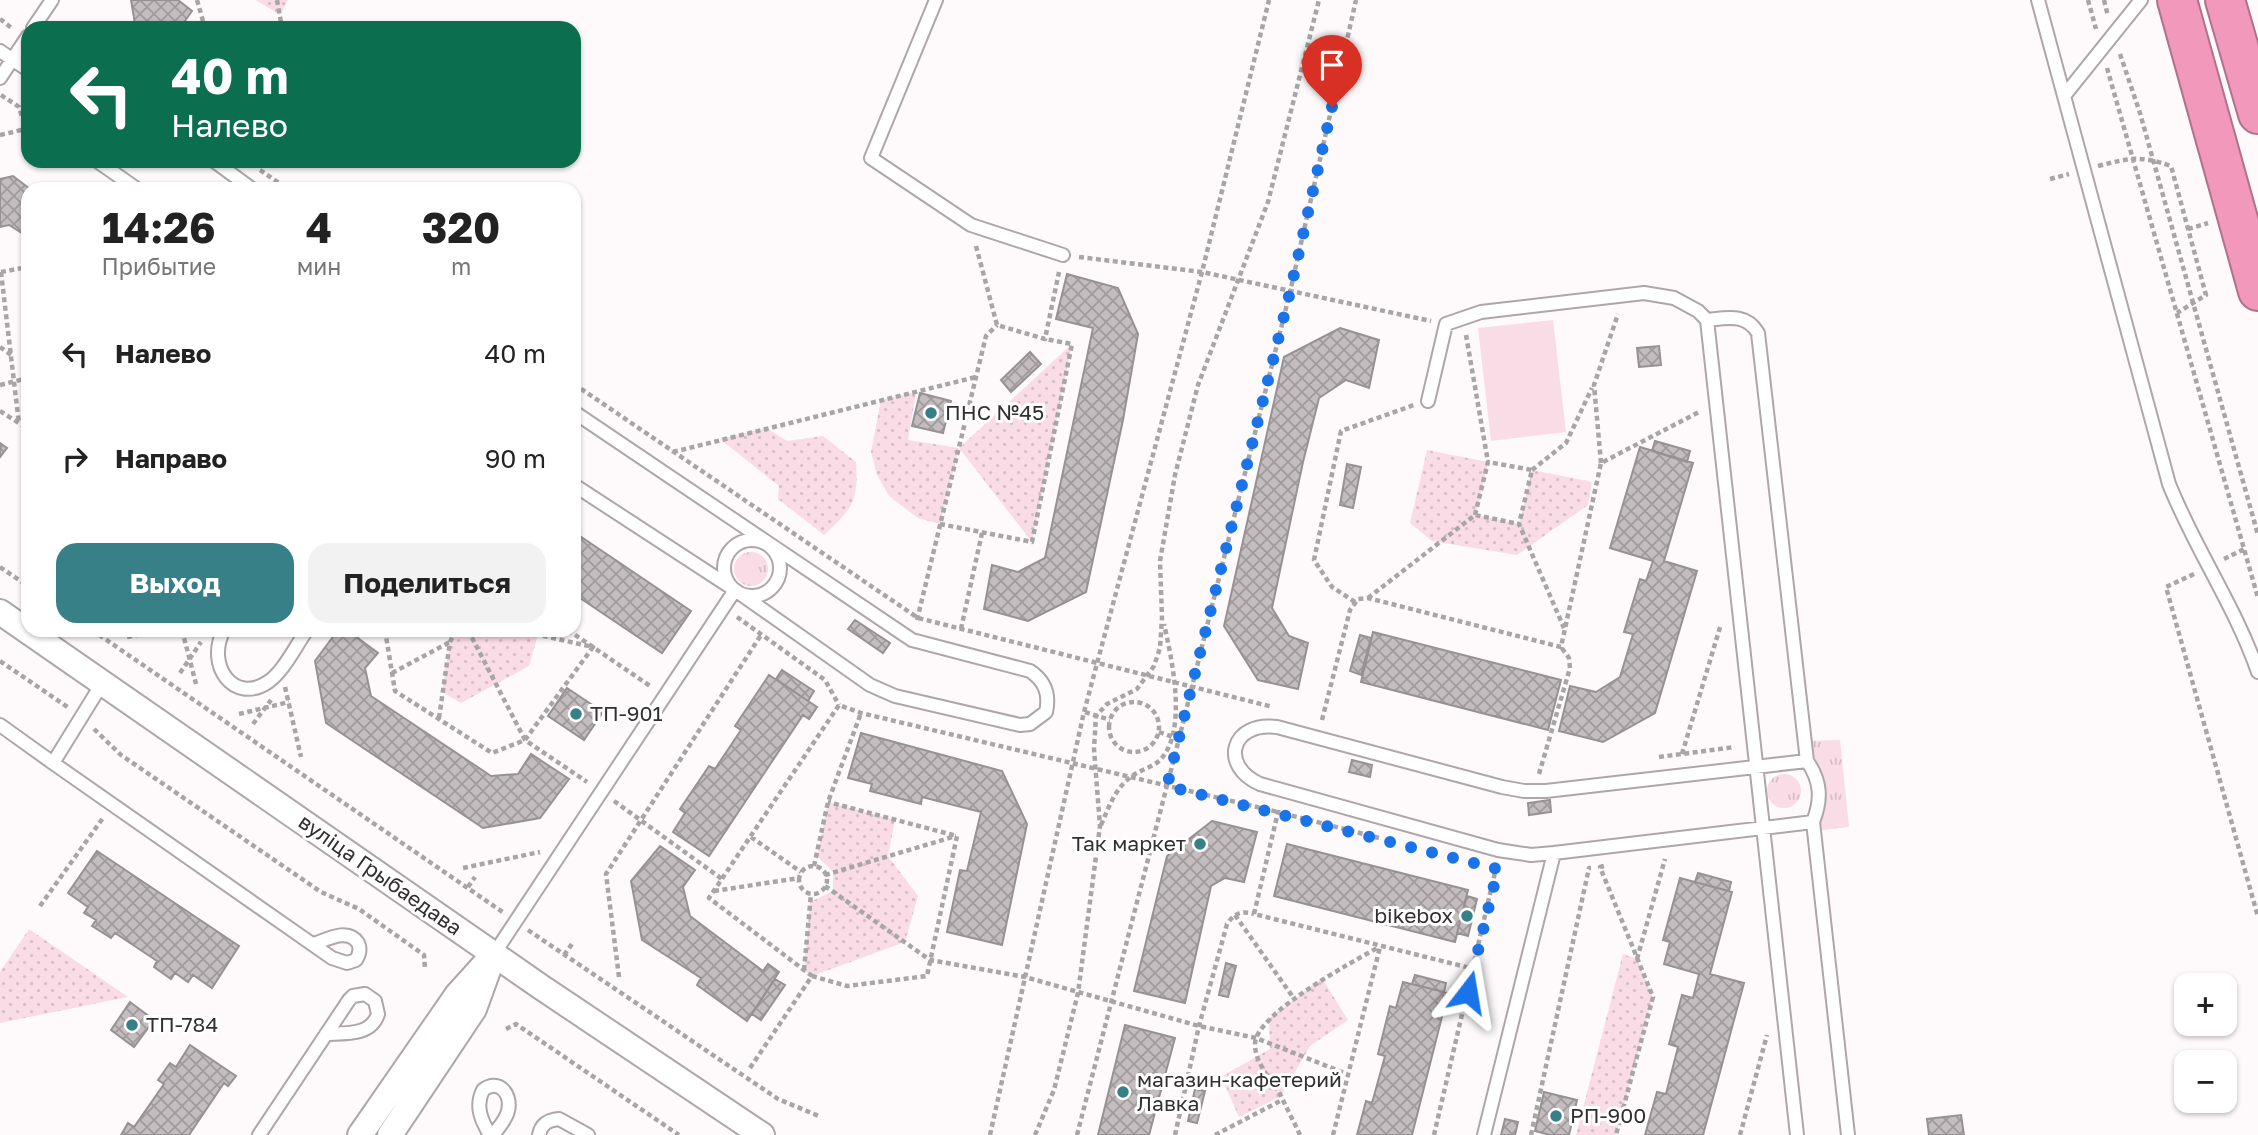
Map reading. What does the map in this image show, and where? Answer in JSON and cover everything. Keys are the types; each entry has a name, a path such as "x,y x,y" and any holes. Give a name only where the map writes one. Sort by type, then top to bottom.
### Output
{"highway":[{"path":"2177,0 2258,291"},
{"path":"2225,0 2258,114"}],"street":[{"name":"вуліца Грыбаедава","path":"0,612 21,626"},
{"name":"вуліца Грыбаедава","path":"37,637 494,954 762,1135"},
{"path":"360,1135 457,995 494,954"},
{"path":"390,1135 474,1009 494,954"}],"lane":[{"path":"38,21 52,0"},
{"path":"936,0 871,158 971,225 1063,255"},
{"path":"2038,0 2169,484 2184,522 2235,616 2258,672"},
{"path":"2064,96 2141,0"},
{"path":"0,78 21,46"},
{"path":"0,51 21,64"},
{"path":"107,168 127,182"},
{"path":"224,168 242,182"},
{"path":"1427,401 1446,324 1481,312 1644,293 1674,298 1698,311 1707,320 1797,1135"},
{"path":"1707,320 1744,319 1754,326 1758,333 1807,761 1815,773 1820,789 1819,806 1813,821 1848,1135"},
{"path":"581,417 912,640 1030,671 1039,677 1046,689 1046,712 1030,724 1020,725 895,696 870,685 735,590 581,490"},
{"path":"750,540 768,545 775,552 780,570 771,588 754,596 735,590 724,575 726,555 740,542 750,540"},
{"path":"494,954 735,590"},
{"path":"220,637 216,654 219,669 229,681 242,688 255,688 267,683 301,637"},
{"path":"52,763 103,682"},
{"path":"0,725 314,944"},
{"path":"1807,761 1546,791 1524,791 1277,727 1254,727 1244,733 1237,745 1235,758 1240,770 1249,779 1260,784 1519,854 1554,853 1813,821"},
{"path":"1483,1135 1554,853"},
{"path":"259,1135 326,1034"},
{"path":"539,1135 541,1127 546,1123 559,1119 588,1135"}],"path":[{"path":"197,0 203,21"},
{"path":"277,0 281,21"},
{"path":"990,1135 1084,712 1202,272 1269,0"},
{"path":"1035,1135 1054,1090 1078,993 1100,826 1094,749 1096,716 1107,704 1137,689 1154,666 1160,648 1160,561 1175,475 1198,385 1268,202 1319,0"},
{"path":"1077,1135 1290,292 1356,0"},
{"path":"2088,0 2258,598"},
{"path":"2104,0 2113,36 2140,113 2258,535"},
{"path":"0,94 19,107 21,113"},
{"path":"0,135 21,131"},
{"path":"2050,179 2133,157 2153,159 2171,166 2206,295 2177,313"},
{"path":"258,168 278,182"},
{"path":"971,225 997,326"},
{"path":"1045,339 1063,255 1202,272 1446,324"},
{"path":"19,424 16,381 1,273 21,269"},
{"path":"1564,629 1519,524 1532,470 1566,443 1594,385 1624,295"},
{"path":"1334,723 1321,720 1350,610 1355,602 1368,598 1475,515 1488,462 1463,318"},
{"path":"940,524 1032,542 1072,344 997,326"},
{"path":"912,640 986,336 997,326"},
{"path":"0,347 12,355"},
{"path":"673,452 976,377"},
{"path":"0,385 21,380"},
{"path":"1561,648 1601,463 1594,385"},
{"path":"581,389 918,618 1283,710"},
{"path":"1355,602 1332,587 1314,560 1341,431 1427,401"},
{"path":"0,411 19,424"},
{"path":"1601,463 1699,412"},
{"path":"1488,462 1532,470"},
{"path":"1475,515 1519,524"},
{"path":"961,629 982,533"},
{"path":"2245,549 2166,587 2258,917"},
{"path":"0,567 21,581"},
{"path":"1368,598 1561,648 1569,658 1570,668 1539,774"},
{"path":"1100,826 1119,786 1130,777 1158,763 1169,749 1173,737 1174,667 1162,618"},
{"path":"1682,754 1721,624"},
{"path":"619,977 606,874 761,635"},
{"path":"102,637 778,1099 821,1117"},
{"path":"184,637 196,684"},
{"path":"386,637 395,691 492,753 525,740 593,647"},
{"path":"439,718 452,637"},
{"path":"472,637 525,740 603,792 722,879"},
{"path":"548,637 593,647"},
{"path":"578,637 666,696"},
{"path":"180,673 203,640"},
{"path":"392,673 450,642"},
{"path":"0,661 81,716 132,763 321,892 359,909 424,955 425,969"},
{"path":"284,683 301,757"},
{"path":"239,713 289,702"},
{"path":"1143,703 1157,716 1159,732 1153,743 1145,749 1136,752 1126,750 1112,737 1110,720 1124,704 1143,703"},
{"path":"957,836 927,976 848,986 812,976 709,898 839,705 861,713 1382,839"},
{"path":"1084,712 1110,720"},
{"path":"814,866 828,802 861,713"},
{"path":"1159,732 1179,739"},
{"path":"1656,758 1735,747"},
{"path":"1528,774 1552,772"},
{"path":"828,802 957,836"},
{"path":"40,906 105,816 95,809"},
{"path":"1254,914 1278,813"},
{"path":"825,875 957,836"},
{"path":"751,837 802,872"},
{"path":"463,869 548,850"},
{"path":"1637,959 1665,859 1652,861"},
{"path":"1434,1135 1498,869 1485,865"},
{"path":"1531,1135 1589,868 1613,865"},
{"path":"814,866 821,869 825,875 825,886 818,893 811,894 799,886 799,878 807,867 814,866"},
{"path":"1600,867 1653,997 1616,1135"},
{"path":"468,887 475,877"},
{"path":"714,891 799,878"},
{"path":"825,886 930,960 1025,977 1199,1026 1256,1038 1347,1074"},
{"path":"804,971 811,894"},
{"path":"1175,1135 1199,1026 1227,925 1236,915 1248,912 1474,969"},
{"path":"1236,915 1294,1000"},
{"path":"564,955 572,944"},
{"path":"1300,1135 1261,1065 1255,1046 1256,1038 1264,1024 1322,978 1380,946"},
{"path":"1333,1135 1380,946"},
{"path":"750,1068 812,976"},
{"path":"506,1029 516,1024 679,1135"},
{"path":"1740,1135 1768,1030"},
{"path":"1215,1135 1282,1100"}],"green space":[{"path":"256,0 288,0 280,15"},
{"path":"1553,320 1566,432 1491,441 1478,328"},
{"path":"1072,344 1032,542 959,448"},
{"path":"916,392 908,440 959,448 940,524 918,518 889,496 877,475 871,452 881,400"},
{"path":"767,428 787,441 823,436 856,462 856,486 852,503 824,535 778,499 779,486 720,439"},
{"path":"1427,450 1488,462 1476,515 1519,524 1532,470 1592,482 1588,505 1517,555 1432,541 1410,523"},
{"path":"751,552 763,557 768,569 763,581 751,586 739,581 734,569 739,557"},
{"path":"452,637 537,637 529,666 461,703 442,692"},
{"path":"1840,740 1849,827 1822,830 1820,817 1826,801 1824,780 1812,758 1810,741"},
{"path":"1784,774 1796,779 1801,791 1796,803 1784,808 1772,803 1767,791 1772,779"},
{"path":"828,802 895,820 888,856 918,896 905,942 812,976 804,971 810,902 833,891 833,872 817,856"},
{"path":"29,929 128,997 0,1023 0,972"},
{"path":"1623,954 1637,959 1653,997 1616,1135 1576,1135"},
{"path":"1322,978 1348,1020 1310,1046 1281,1096 1239,1117 1221,1077 1270,1049 1269,1019"}],"building":[{"path":"131,0 178,0 192,11 185,21 134,21"},
{"path":"13,176 21,182 21,233 9,225 0,227 0,179"},
{"path":"1067,274 1118,288 1138,334 1123,420 1086,592 1028,621 984,609 992,565 1018,572 1045,558 1093,328 1056,319"},
{"path":"1340,328 1379,340 1369,388 1346,380 1319,398 1303,462 1272,608 1289,636 1308,643 1298,689 1258,680 1224,626 1284,357"},
{"path":"1659,346 1661,365 1639,367 1637,348"},
{"path":"1030,352 1041,364 1011,392 1001,380"},
{"name":"ПНС №45","path":"920,393 951,401 943,433 912,426"},
{"path":"1655,441 1690,451 1687,462 1652,451"},
{"path":"0,443 7,448 0,457"},
{"path":"1640,447 1693,463 1664,561 1697,571 1655,713 1603,742 1559,731 1570,686 1596,692 1620,677 1633,634 1624,632 1640,579 1646,581 1653,561 1610,548"},
{"path":"1347,464 1361,467 1353,508 1340,505"},
{"path":"581,537 691,611 662,653 581,599"},
{"path":"855,620 890,643 883,653 848,629"},
{"path":"1373,632 1561,680 1548,730 1361,682"},
{"path":"1360,635 1371,638 1361,675 1350,671"},
{"path":"333,637 356,637 378,653 365,668 371,696 491,776 518,774 531,754 569,779 540,818 483,828 326,723 315,661"},
{"path":"782,670 814,691 808,701 776,679"},
{"path":"769,675 817,707 809,719 803,715 709,856 673,832 685,813 680,809 709,766 715,769 741,730 735,726"},
{"name":"ТП-901","path":"567,688 603,712 584,740 548,716"},
{"path":"861,733 1002,771 1027,824 1002,945 947,932 960,870 967,871 981,812 922,797 921,804 870,791 872,784 848,778"},
{"path":"1352,760 1372,765 1370,777 1349,772"},
{"path":"1550,800 1551,812 1529,815 1528,803"},
{"path":"1212,821 1257,832 1244,882 1225,878 1211,886 1185,1003 1134,991 1167,856"},
{"path":"1287,844 1468,890 1455,942 1274,896"},
{"path":"660,846 695,870 683,887 690,916 763,971 768,964 779,972 747,1021 697,985 701,978 642,940 631,881"},
{"path":"97,851 239,946 212,988 193,975 188,982 175,973 171,979 154,967 157,961 115,933 111,938 92,926 96,920 84,913 88,907 68,893"},
{"path":"1698,873 1731,882 1729,891 1695,882"},
{"path":"1680,878 1732,892 1710,974 1744,983 1703,1135 1645,1135 1657,1092 1666,1094 1678,1047 1669,1044 1682,995 1693,998 1699,974 1664,964 1670,942 1663,940"},
{"name":"bikebox","path":"1467,896 1477,899 1468,936 1457,933"},
{"path":"1226,963 1236,966 1228,997 1219,995"},
{"name":"bikebox","path":"1415,975 1446,983 1444,992 1412,984"},
{"path":"775,979 785,985 761,1020 752,1014"},
{"path":"1403,982 1448,993 1412,1135 1357,1135 1366,1101 1372,1103 1385,1056 1378,1054 1390,1006 1396,1008"},
{"name":"ТП-784","path":"130,1002 154,1020 134,1047 111,1030"},
{"path":"1125,1025 1175,1038 1149,1135 1098,1135"},
{"path":"190,1045 236,1076 228,1086 224,1083 189,1135 121,1135 128,1123 134,1127 164,1084 158,1080 170,1063 176,1067"},
{"path":"1195,1089 1205,1091 1197,1123 1188,1121"},
{"name":"РП-900","path":"1544,1092 1577,1100 1569,1135 1550,1135 1535,1131"},
{"path":"1961,1115 1964,1135 1929,1135 1927,1119"},
{"path":"1505,1119 1518,1122 1515,1135 1501,1135"}],"place":[{"name":"ПНС №45","path":"931,413"},
{"name":"ТП-901","path":"576,714"},
{"name":"Так маркет","path":"1200,844"},
{"name":"bikebox","path":"1467,916"},
{"name":"ТП-784","path":"132,1025"},
{"name":"магазин-кафетерий Лавка","path":"1123,1092"},
{"name":"РП-900","path":"1556,1116"}],"route":[{"path":"1332,107 1290,292 1167,786 1498,869 1468,992"}]}
